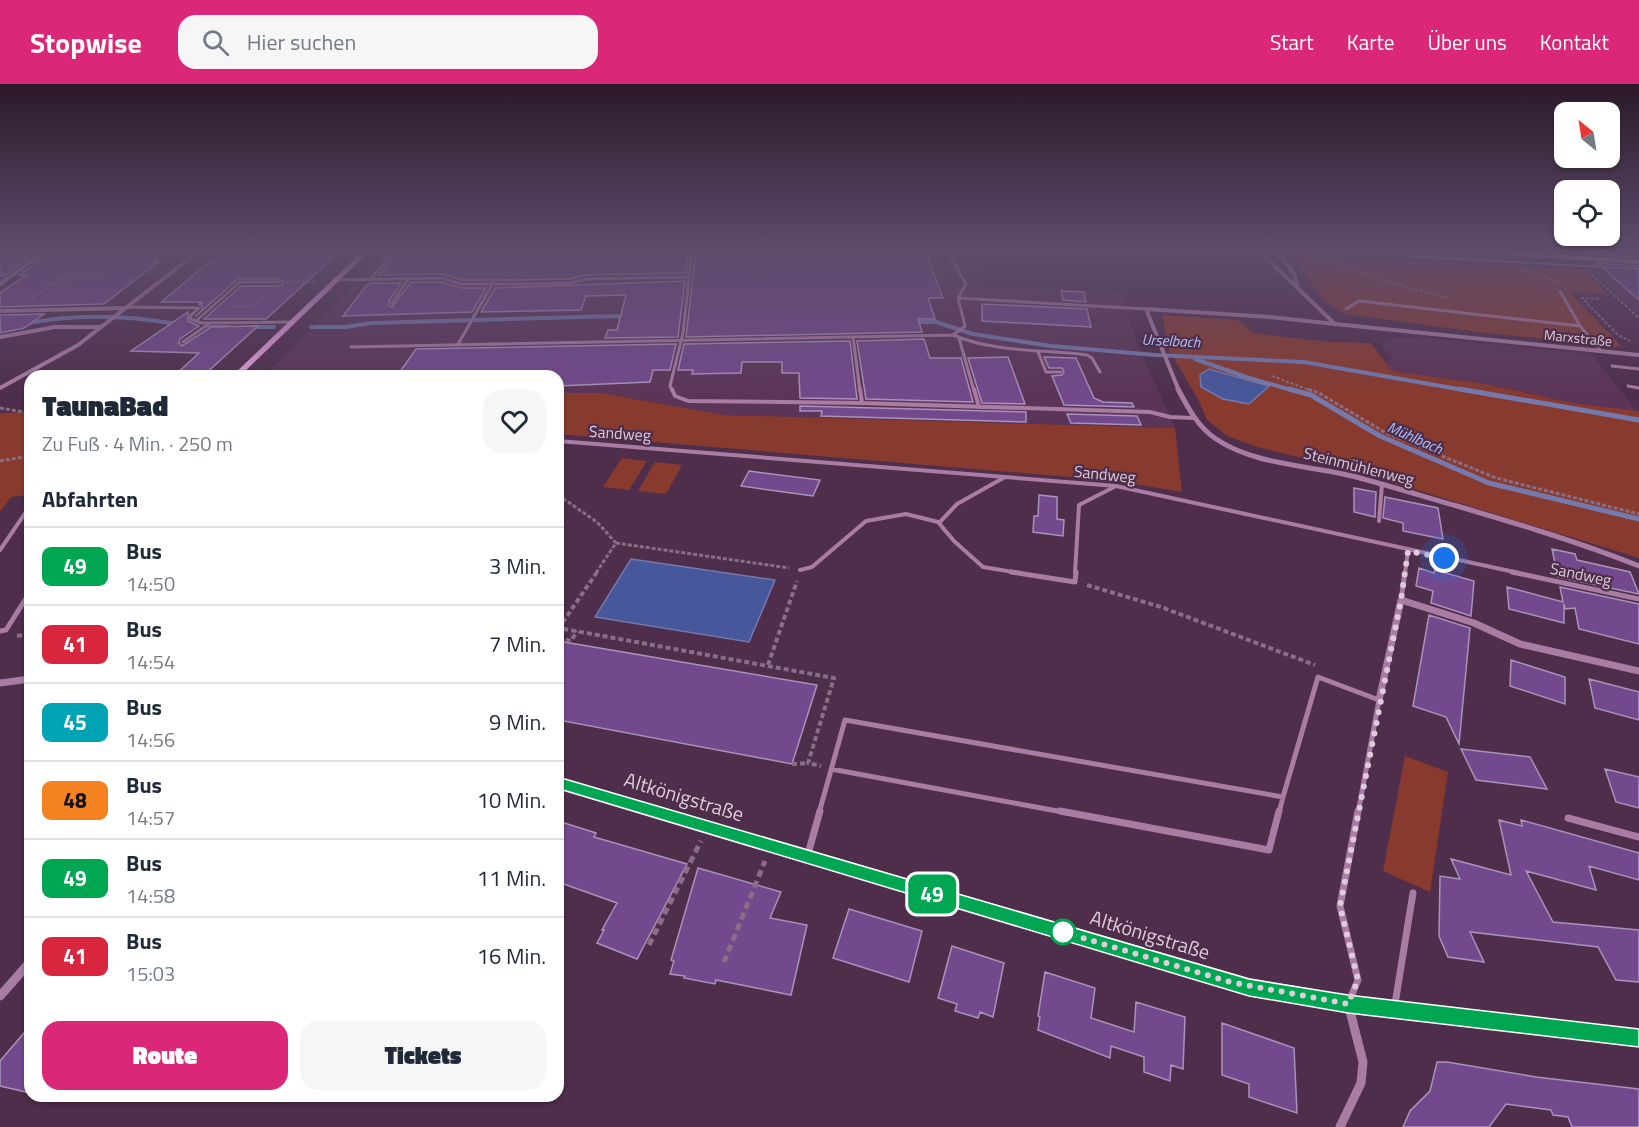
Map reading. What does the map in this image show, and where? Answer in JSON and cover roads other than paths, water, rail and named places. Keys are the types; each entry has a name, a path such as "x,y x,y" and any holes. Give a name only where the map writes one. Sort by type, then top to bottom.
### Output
{"street":[{"path":"33,370 78,345 138,300"},
{"path":"242,370 315,300"},
{"path":"1311,300 1335,324"},
{"path":"0,311 127,308"},
{"name":"Marxstraße","path":"1146,309 1270,317 1639,355"},
{"name":"Steinmühlenweg","path":"1146,309 1162,351 1193,418 1217,440 1242,452 1350,475 1513,523 1639,566"},
{"path":"0,337 55,327 101,327"},
{"path":"0,388 24,375"},
{"path":"1379,700 1401,600 1474,623 1520,644 1639,671"},
{"path":"0,683 24,680"},
{"name":"Altkönigstraße","path":"564,785 1249,987 1348,1004 1639,1038"},
{"path":"0,996 24,969"},
{"path":"1340,1127 1361,1083 1362,1073 1360,1042 1348,1004"}],"lane":[{"path":"196,321 220,300"},
{"path":"392,303 394,300"},
{"path":"457,346 483,300"},
{"path":"686,300 682,339 670,386 675,396 688,401 980,406 1150,412 1170,417 1193,418"},
{"path":"351,347 955,333 965,326 958,300"},
{"path":"987,300 1146,309"},
{"path":"1565,300 1580,326 1601,351"},
{"path":"1346,309 1359,301 1580,326"},
{"path":"127,308 199,308 190,316 196,321 210,323 292,322"},
{"path":"183,342 210,323"},
{"path":"955,333 959,338 980,406"},
{"path":"853,337 862,403"},
{"path":"959,338 1038,352 1087,355 1092,358 1100,372"},
{"path":"1038,352 1046,372 1061,372"},
{"path":"1612,366 1639,369"},
{"path":"1628,386 1639,388"},
{"name":"Sandweg","path":"564,441 1116,486 1338,532 1408,551 1639,599"},
{"path":"939,523 957,504 1005,477"},
{"path":"1379,521 1382,484"},
{"path":"800,570 812,567 866,521 906,514 924,517 939,523 954,541 983,567 1075,582 1079,505 1116,486"},
{"path":"0,550 24,515"},
{"path":"1401,600 1408,551"},
{"path":"0,631 6,630 24,602"},
{"path":"831,770 1269,850 1318,677 1379,700 1340,906 1358,980 1348,1004"},
{"path":"807,857 845,720 1283,797"},
{"path":"1568,818 1639,837"},
{"path":"1394,1010 1413,893"}],"water":[{"path":"1209,369 1269,386 1249,404 1223,399 1201,387 1200,375"},
{"path":"631,559 775,580 749,642 595,617"}],"waterway":[{"name":"Urselbach","path":"24,324 43,320 100,316 177,324"},
{"name":"Urselbach","path":"311,327 345,327 372,323 617,316 628,320"},
{"name":"Mühlbach","path":"913,322 936,322 973,334 1051,346 1156,355 1304,362 1469,391"},
{"name":"Urselbach","path":"209,327 229,327"},
{"name":"Urselbach","path":"252,327 274,327"},
{"name":"Mühlbach","path":"1195,359 1295,391"},
{"name":"Mühlbach","path":"1289,389 1311,395 1380,436 1489,483 1639,519"},
{"name":"Urselbach","path":"1460,389 1639,420"}]}
